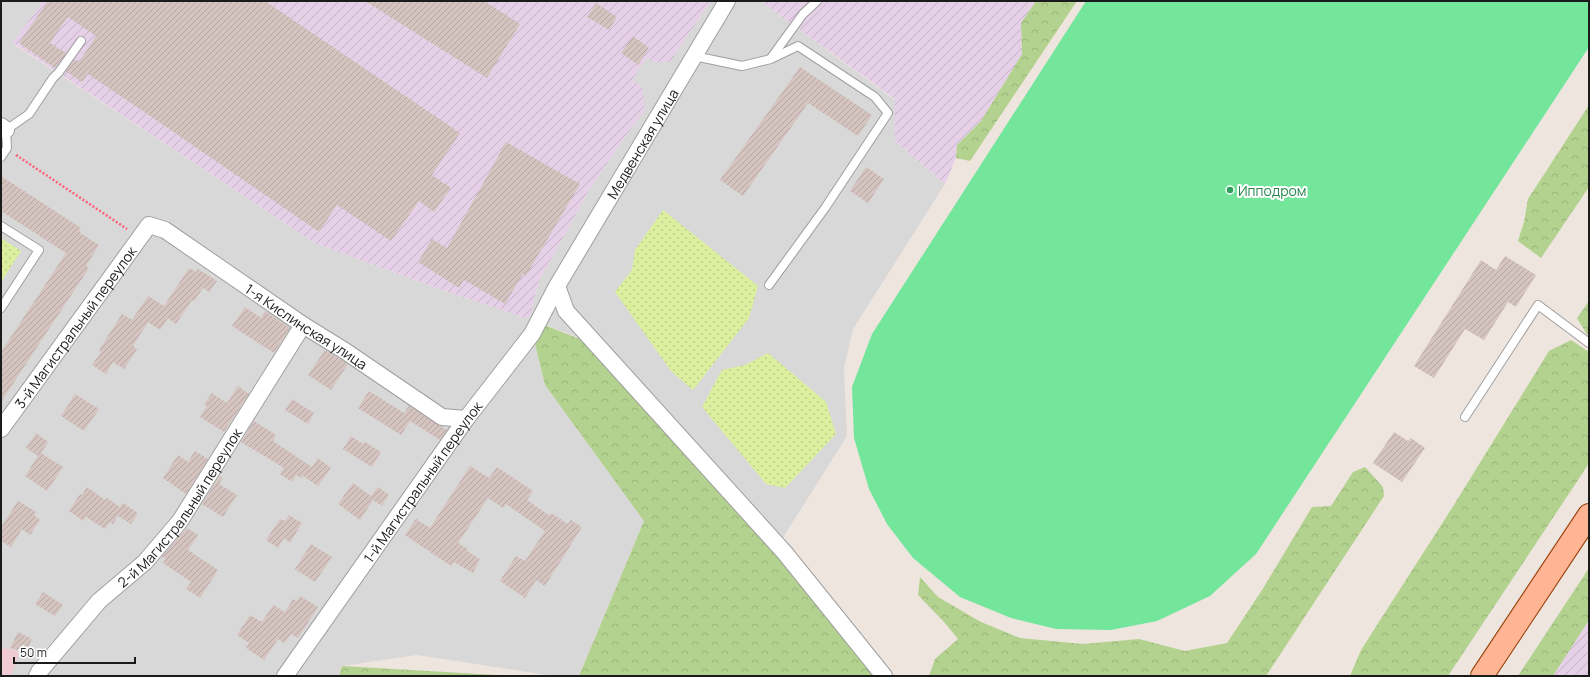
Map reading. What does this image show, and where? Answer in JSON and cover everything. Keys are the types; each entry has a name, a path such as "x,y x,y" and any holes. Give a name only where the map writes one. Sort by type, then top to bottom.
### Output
{"main road":[{"path":"1482,676 1589,515"}],"street":[{"name":"Медвенская улица","path":"557,286 727,1"},
{"name":"1-я Кислинская улица","path":"144,232 165,230 442,418 466,419"},
{"name":"3-й Магистральный переулок","path":"1,429 144,232"},
{"name":"1-й Магистральный переулок","path":"285,676 466,419 532,334 557,286"},
{"path":"557,286 566,310 785,553 884,676"},
{"name":"2-й Магистральный переулок","path":"37,676 99,601 144,562 180,521 303,325"}],"lane":[{"path":"771,59 803,14 817,1"},
{"path":"1,158 7,148 4,128 29,114 53,78 81,41"},
{"path":"694,56 742,66 771,59 798,46 875,97 888,113 825,208 769,285"},
{"path":"1,226 39,250 1,308"},
{"path":"1465,417 1538,305 1589,343"}],"path":[{"path":"7,148 144,232"}],"shaded area":[{"path":"1,1 43,1 13,44 315,243 431,286 529,319 545,385 644,521 579,676 554,676 417,655 342,666 339,676 1,676"},
{"path":"43,1 711,1 671,61 656,63 647,57 632,80 642,87 645,109 592,185 539,281 529,319 431,286 315,243 13,43"},
{"path":"711,1 760,1 895,100 895,141 945,184 853,329 844,368 847,436 777,547 577,337 529,319 539,281 592,185 645,109 631,80 647,57 671,60"},
{"path":"760,1 1036,1 1021,23 1022,54 981,121 957,145 956,158 945,184 895,141 895,99"},
{"path":"1589,620 1589,676 1553,676"},
{"path":"1,648 15,650 19,653 11,676 1,676"}],"green space":[{"path":"1036,1 1077,1 970,161 956,158 957,145 981,121 1022,54 1021,23"},
{"name":"Ипподром","path":"1086,1 1589,1 1589,47 1256,554 1210,596 1157,621 1111,630 1056,629 1011,618 960,597 913,558 887,524 869,489 854,438 852,387 872,334"},
{"path":"1589,105 1589,187 1541,258 1518,241 1524,222 1528,199"},
{"path":"663,210 758,286 749,318 693,390 671,371 615,292 632,270 635,250"},
{"path":"1,238 21,251 1,282"},
{"path":"1589,301 1589,336 1577,318"},
{"path":"529,319 590,343 777,547 877,676 579,676 644,521 545,385"},
{"path":"1571,340 1589,352 1589,463 1578,480 1448,676 1350,676 1361,650 1452,508 1549,351"},
{"path":"768,353 826,402 836,434 785,488 766,484 702,407 722,370 745,365"},
{"path":"1365,467 1383,487 1384,496 1266,676 929,676 935,659 958,639 918,595 920,577 938,597 981,622 1020,638 1083,644 1139,639 1185,651 1227,643 1262,590 1312,507 1331,506 1353,472"},
{"path":"1589,568 1589,620 1553,676 1518,676"},
{"path":"342,666 516,676 339,676"}],"building":[{"path":"48,1 265,1 460,133 432,175 451,188 434,212 419,201 391,241 337,205 319,232 88,74 82,82 66,71 75,59 79,62 96,36 68,17 50,43 66,53 55,68 19,43"},
{"path":"365,1 484,1 520,24 487,78"},
{"path":"596,3 617,17 609,30 587,17"},
{"path":"633,36 649,48 638,65 621,53"},
{"path":"800,67 872,115 858,136 808,103 743,196 720,180"},
{"path":"506,142 580,184 526,276 523,274 505,304 464,280 459,288 418,262 432,239 447,248"},
{"path":"866,167 884,179 868,203 850,191"},
{"path":"1,176 81,228 79,232 99,245 86,266 89,268 1,402 1,352 66,253 1,211"},
{"path":"1505,256 1536,275 1516,307 1508,302 1484,340 1465,329 1434,378 1414,366 1481,260 1496,270"},
{"path":"189,268 196,272 198,269 217,281 209,292 203,288 194,301 192,300 176,324 168,318 160,330 148,322 133,346 137,349 124,369 113,362 106,374 92,365 101,352 99,350 122,314 132,320 148,296 164,306"},
{"path":"245,307 261,318 265,311 290,328 274,353 232,326"},
{"path":"325,350 348,364 331,390 308,375"},
{"path":"238,386 249,394 224,432 200,417 207,406 204,404 212,393 227,403"},
{"path":"369,391 404,413 409,406 447,430 440,440 410,421 401,435 358,408"},
{"path":"75,394 99,409 84,431 61,416"},
{"path":"292,399 314,413 308,424 285,410"},
{"path":"254,421 276,435 273,441 312,467 318,458 331,468 318,486 303,476 302,478 296,475 292,482 280,474 284,468 241,442"},
{"path":"1394,432 1408,441 1411,438 1425,448 1402,482 1373,463"},
{"path":"36,433 48,442 41,453 63,467 47,491 25,476 38,456 26,448"},
{"path":"351,436 363,444 365,442 381,452 372,467 343,449"},
{"path":"195,451 208,459 186,494 163,478 178,455 188,462"},
{"path":"470,466 489,478 497,467 533,491 527,500 550,516 551,513 568,524 571,520 582,527 545,586 536,580 525,598 500,581 516,556 525,561 545,531 506,504 503,508 488,498 458,543 480,559 473,573 454,562 451,566 405,535 416,519 430,528"},
{"path":"220,476 223,478 219,484 237,495 223,517 202,504"},
{"path":"353,483 371,496 378,487 389,495 382,506 373,500 360,520 338,504"},
{"path":"87,487 105,500 107,498 120,507 123,503 138,513 131,524 118,516 113,524 110,522 105,529 86,517 83,521 69,511 80,494 82,495"},
{"path":"18,501 36,512 34,515 40,520 30,535 22,529 11,547 1,541 1,527"},
{"path":"289,515 302,523 290,543 284,538 278,548 266,540 280,519 285,521"},
{"path":"187,528 198,535 188,550 218,570 200,598 186,589 191,582 163,563 166,559 162,556"},
{"path":"311,544 332,557 315,582 295,569"},
{"path":"43,592 63,605 55,616 35,604"},
{"path":"300,596 318,607 298,638 291,634 284,643 278,639 264,660 246,648 249,643 237,635 250,615 262,622 273,605 285,612 293,599 297,601"},
{"path":"18,632 32,639 26,652 10,648"}],"place":[{"name":"Ипподром","path":"1230,190"}]}
